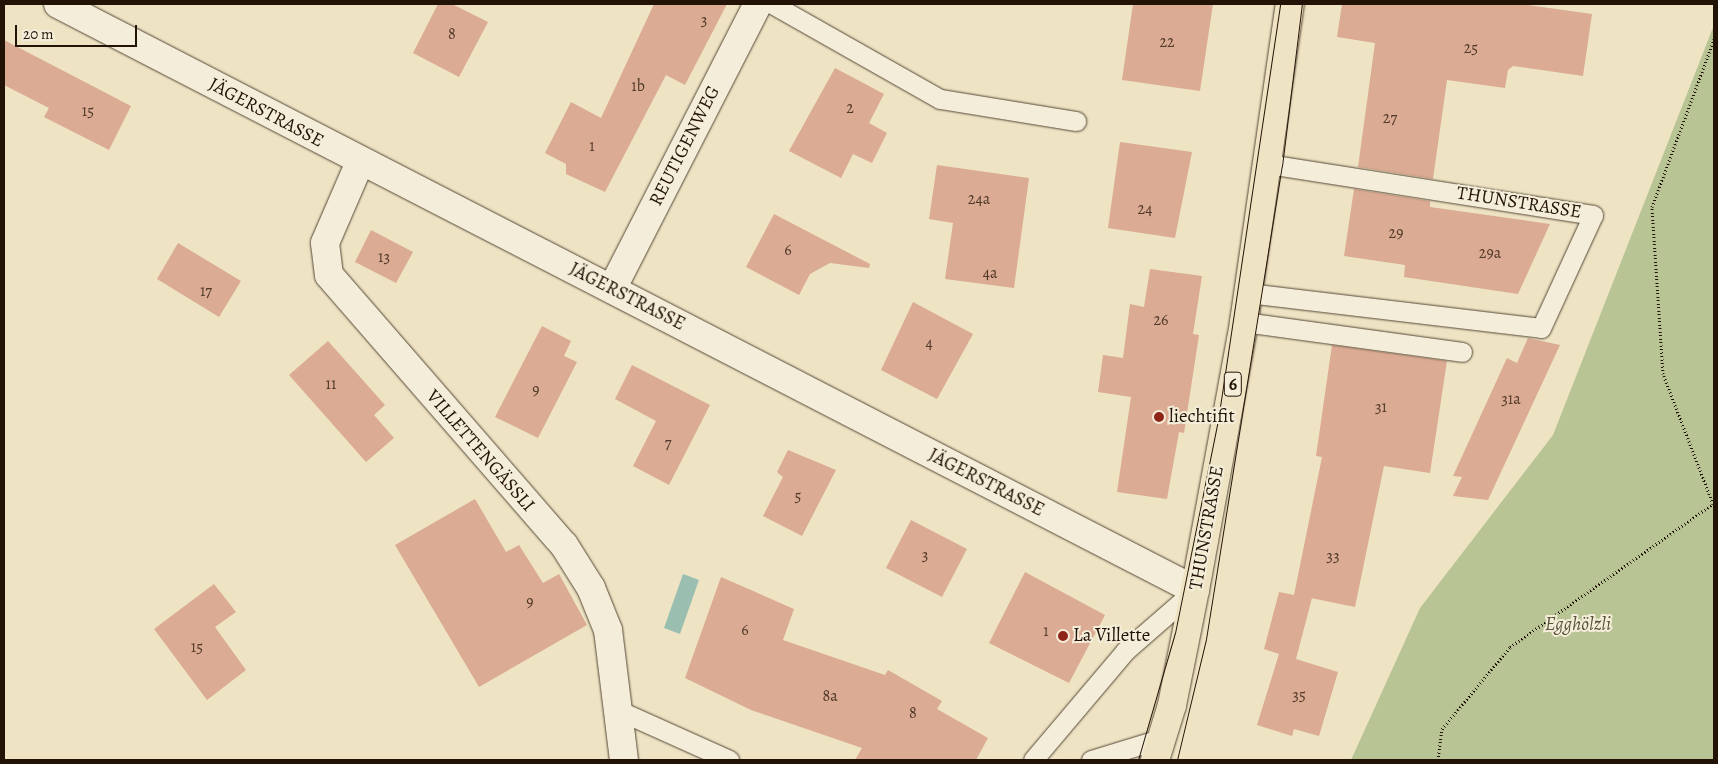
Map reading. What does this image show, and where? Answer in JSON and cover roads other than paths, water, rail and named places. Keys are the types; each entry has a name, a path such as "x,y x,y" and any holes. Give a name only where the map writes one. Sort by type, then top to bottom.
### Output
{"main road":[{"name":"THUNSTRASSE","path":"1159,749 1196,590 1244,322 1290,4"}],"street":[{"name":"JÄGERSTRASSE","path":"58,4 360,162 612,289 1196,590"},
{"name":"REUTIGENWEG","path":"612,289 758,4"},
{"name":"VILLETTENGÄSSLI","path":"360,162 325,243 329,275 564,545 591,588 608,630 624,760"}],"lane":[{"path":"772,4 940,99 1076,122"},
{"name":"THUNSTRASSE","path":"1248,293 1541,328 1593,215 1267,164"},
{"path":"1244,322 1462,352"},
{"path":"1032,760 1125,651 1196,590"},
{"path":"618,710 729,760"},
{"path":"1091,760 1159,749"}],"tram line":[{"path":"1138,760 1175,633 1218,420 1280,4"},
{"path":"1177,760 1206,639 1282,166 1302,4"}],"place":[{"name":"liechtifit","path":"1159,417"},
{"name":"La Villette","path":"1063,636"}],"park label":[{"name":"Egghölzli","path":"1578,625"}]}
